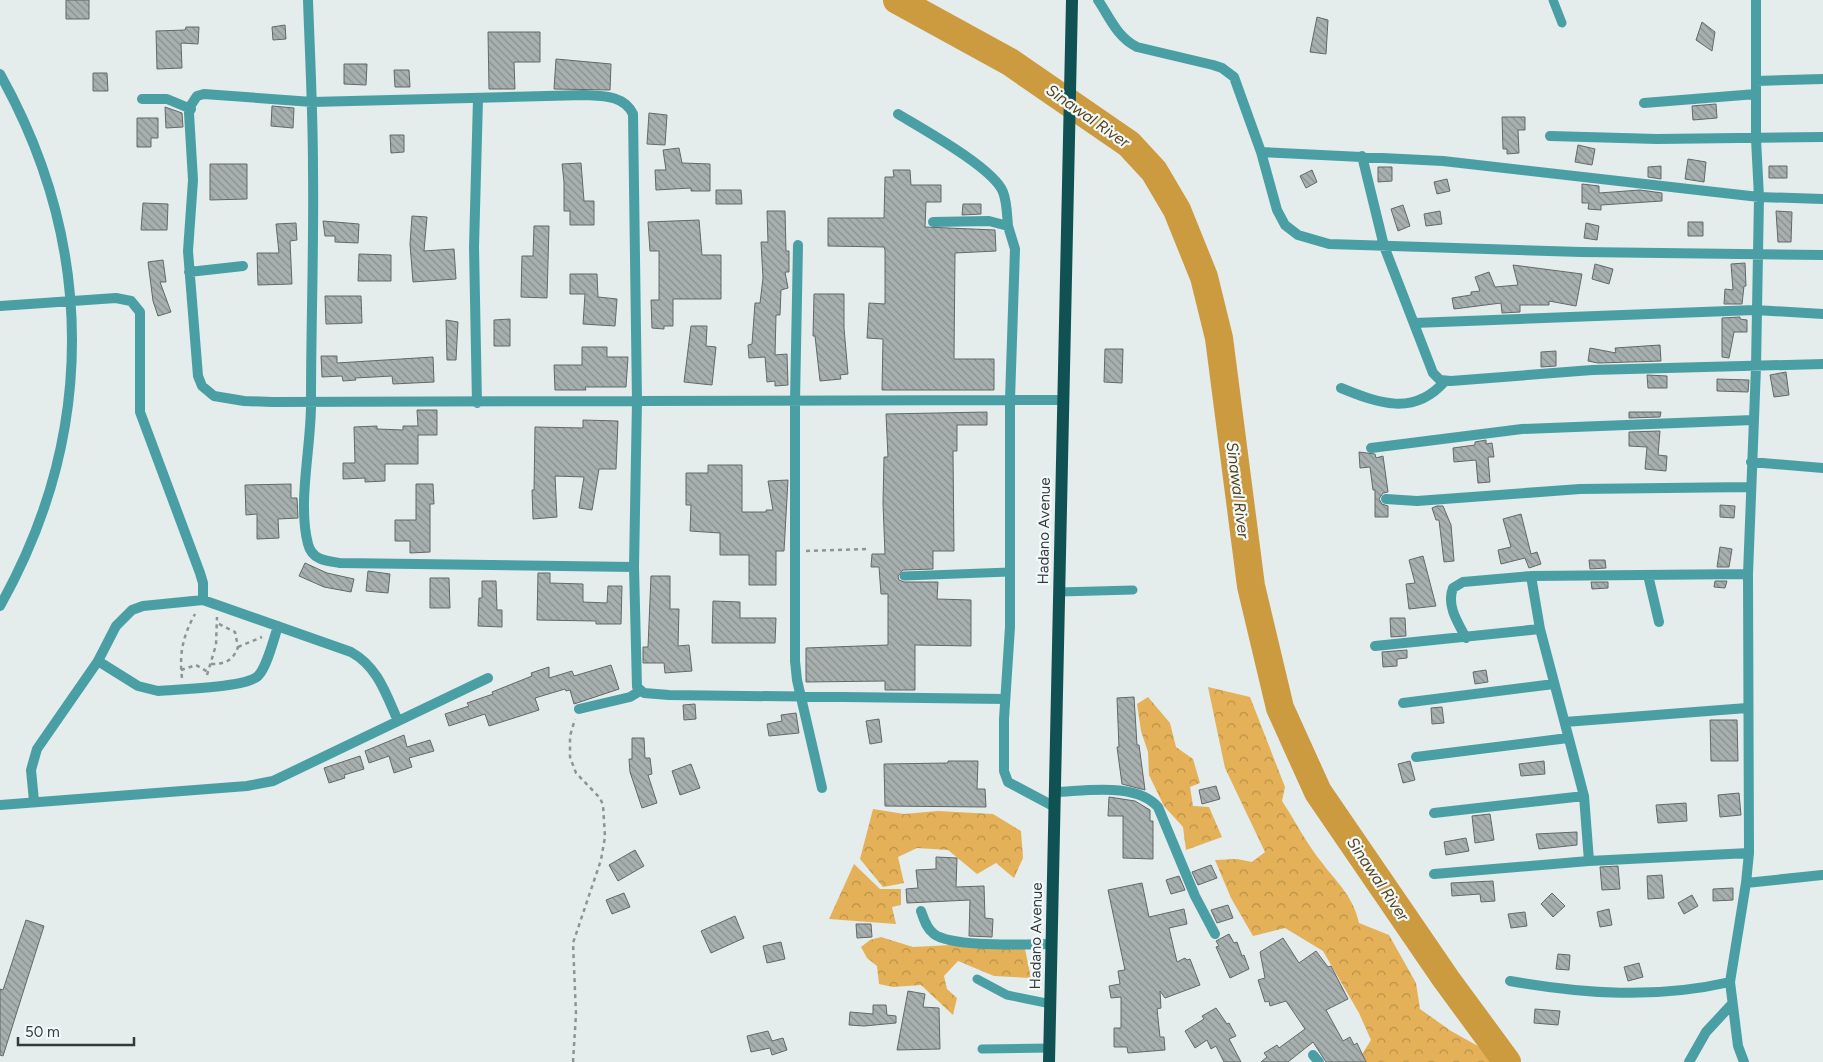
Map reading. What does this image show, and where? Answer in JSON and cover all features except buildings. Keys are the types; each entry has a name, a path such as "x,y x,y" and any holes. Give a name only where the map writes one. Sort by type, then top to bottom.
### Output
{"main road":[{"name":"Hadano Avenue","path":"1049,1062 1072,0"}],"street":[{"path":"308,0 312,102 312,403 305,515 308,544 312,553 318,558 340,563 634,567"},
{"path":"1098,0 1121,37 1127,42 1137,47 1213,65 1229,72 1238,85 1278,210 1285,225 1298,235 1329,244 1823,255"},
{"path":"1744,1062 1738,1046 1730,982 1749,853 1748,574 1756,367 1755,310 1759,197 1756,139 1756,0"},
{"path":"0,74 31,136 43,167 62,232 71,300 72,364 66,421 59,461 50,492 31,545 0,606"},
{"path":"1756,80 1823,79"},
{"path":"640,691 635,682 634,567 637,401 633,114 629,106 612,98 584,95 312,102 204,94 197,96 191,109 193,180 188,251 189,272 198,376 207,391 214,396 244,401 312,403 637,401 1063,400"},
{"path":"1644,103 1756,94"},
{"path":"142,99 167,99 191,109"},
{"path":"477,403 474,247 478,99"},
{"path":"898,114 942,141 991,176 1003,192 1008,226 1015,249 1010,400 1010,627 1005,699 1004,771 1006,779 1013,785 1055,807"},
{"path":"1550,136 1756,139 1823,137"},
{"path":"1261,152 1443,161 1759,197 1823,199"},
{"path":"1362,156 1384,246 1433,373 1445,381"},
{"path":"933,222 989,221 1008,226"},
{"path":"798,245 795,401 795,660 801,697 822,788"},
{"path":"189,272 243,266"},
{"path":"0,306 71,300 125,299 136,304 140,312 140,412 200,573 203,583 203,600"},
{"path":"1414,323 1755,310 1823,314"},
{"path":"1341,388 1366,398 1394,405 1407,403 1424,396 1445,381 1592,370 1823,364"},
{"path":"1372,448 1522,429 1753,420"},
{"path":"1751,462 1823,468"},
{"path":"1386,499 1417,501 1580,489 1751,487"},
{"path":"1466,638 1453,613 1451,602 1450,594 1457,584 1530,576 1748,574"},
{"path":"1648,575 1659,622"},
{"path":"1530,576 1540,629 1584,796 1589,862"},
{"path":"34,801 31,770 36,748 98,661 116,626 132,610 143,606 203,600 361,657 381,681 398,721"},
{"path":"98,661 147,690 202,688 237,684 258,676 277,628"},
{"path":"1375,646 1540,629"},
{"path":"0,805 259,784 284,776 488,678"},
{"path":"1403,703 1554,684"},
{"path":"579,709 630,697 640,691 669,695 1005,699"},
{"path":"1565,722 1747,708"},
{"path":"1416,757 1568,738"},
{"path":"1055,792 1137,792 1152,801 1158,808 1195,896 1215,934"},
{"path":"1434,813 1584,796"},
{"path":"1434,874 1589,862 1749,853"},
{"path":"1746,883 1822,875"},
{"path":"921,911 930,931 942,939 964,942 1052,944"},
{"path":"1510,981 1581,992 1625,993 1669,992 1730,982"},
{"path":"1689,1062 1711,1025 1732,1004"}],"lane":[{"path":"1553,0 1562,22"},
{"path":"904,576 1009,572"},
{"path":"1059,592 1133,590"},
{"path":"977,979 1007,995 1051,1004"},
{"path":"982,1049 1050,1048"}],"path":[{"path":"795,552 866,549"},
{"path":"184,689 181,670 182,643 203,600"},
{"path":"202,688 216,645 217,623 215,603"},
{"path":"217,623 235,632 238,647"},
{"path":"211,664 225,663 230,660 238,647 277,628"},
{"path":"181,670 196,665 208,672"},
{"path":"573,1062 576,1014 573,943 601,860 605,836 603,805 600,798 576,773 570,757 570,736 579,709"}],"green space":[{"path":"1208,687 1250,697 1285,787 1282,801 1317,857 1349,898 1359,923 1389,935 1416,983 1420,1009 1451,1031 1485,1050 1494,1062 1363,1062 1361,1056 1371,1040 1359,1013 1323,951 1285,928 1253,936 1231,898 1215,860 1237,859 1252,862 1265,852 1225,768"},
{"path":"1148,697 1170,723 1176,747 1193,759 1200,783 1190,787 1193,806 1209,807 1222,837 1186,850 1183,827 1164,806 1149,775 1148,752 1141,731 1137,704"},
{"path":"873,809 904,814 938,811 993,814 1021,831 1023,858 1014,878 996,863 977,874 948,850 917,848 898,857 904,883 883,887 860,859"},
{"path":"854,864 880,889 901,889 901,905 892,907 896,924 829,919"},
{"path":"881,937 913,947 951,945 1025,949 1031,978 994,976 958,961 944,976 947,989 957,998 953,1015 921,985 893,987 879,984 877,966 867,958 861,947 870,940"}],"waterway":[{"name":"Sinawal River","path":"897,0 1010,62 1129,144 1154,171 1177,210 1204,277 1219,338 1251,586 1280,708 1318,792 1446,979 1507,1062"}]}
